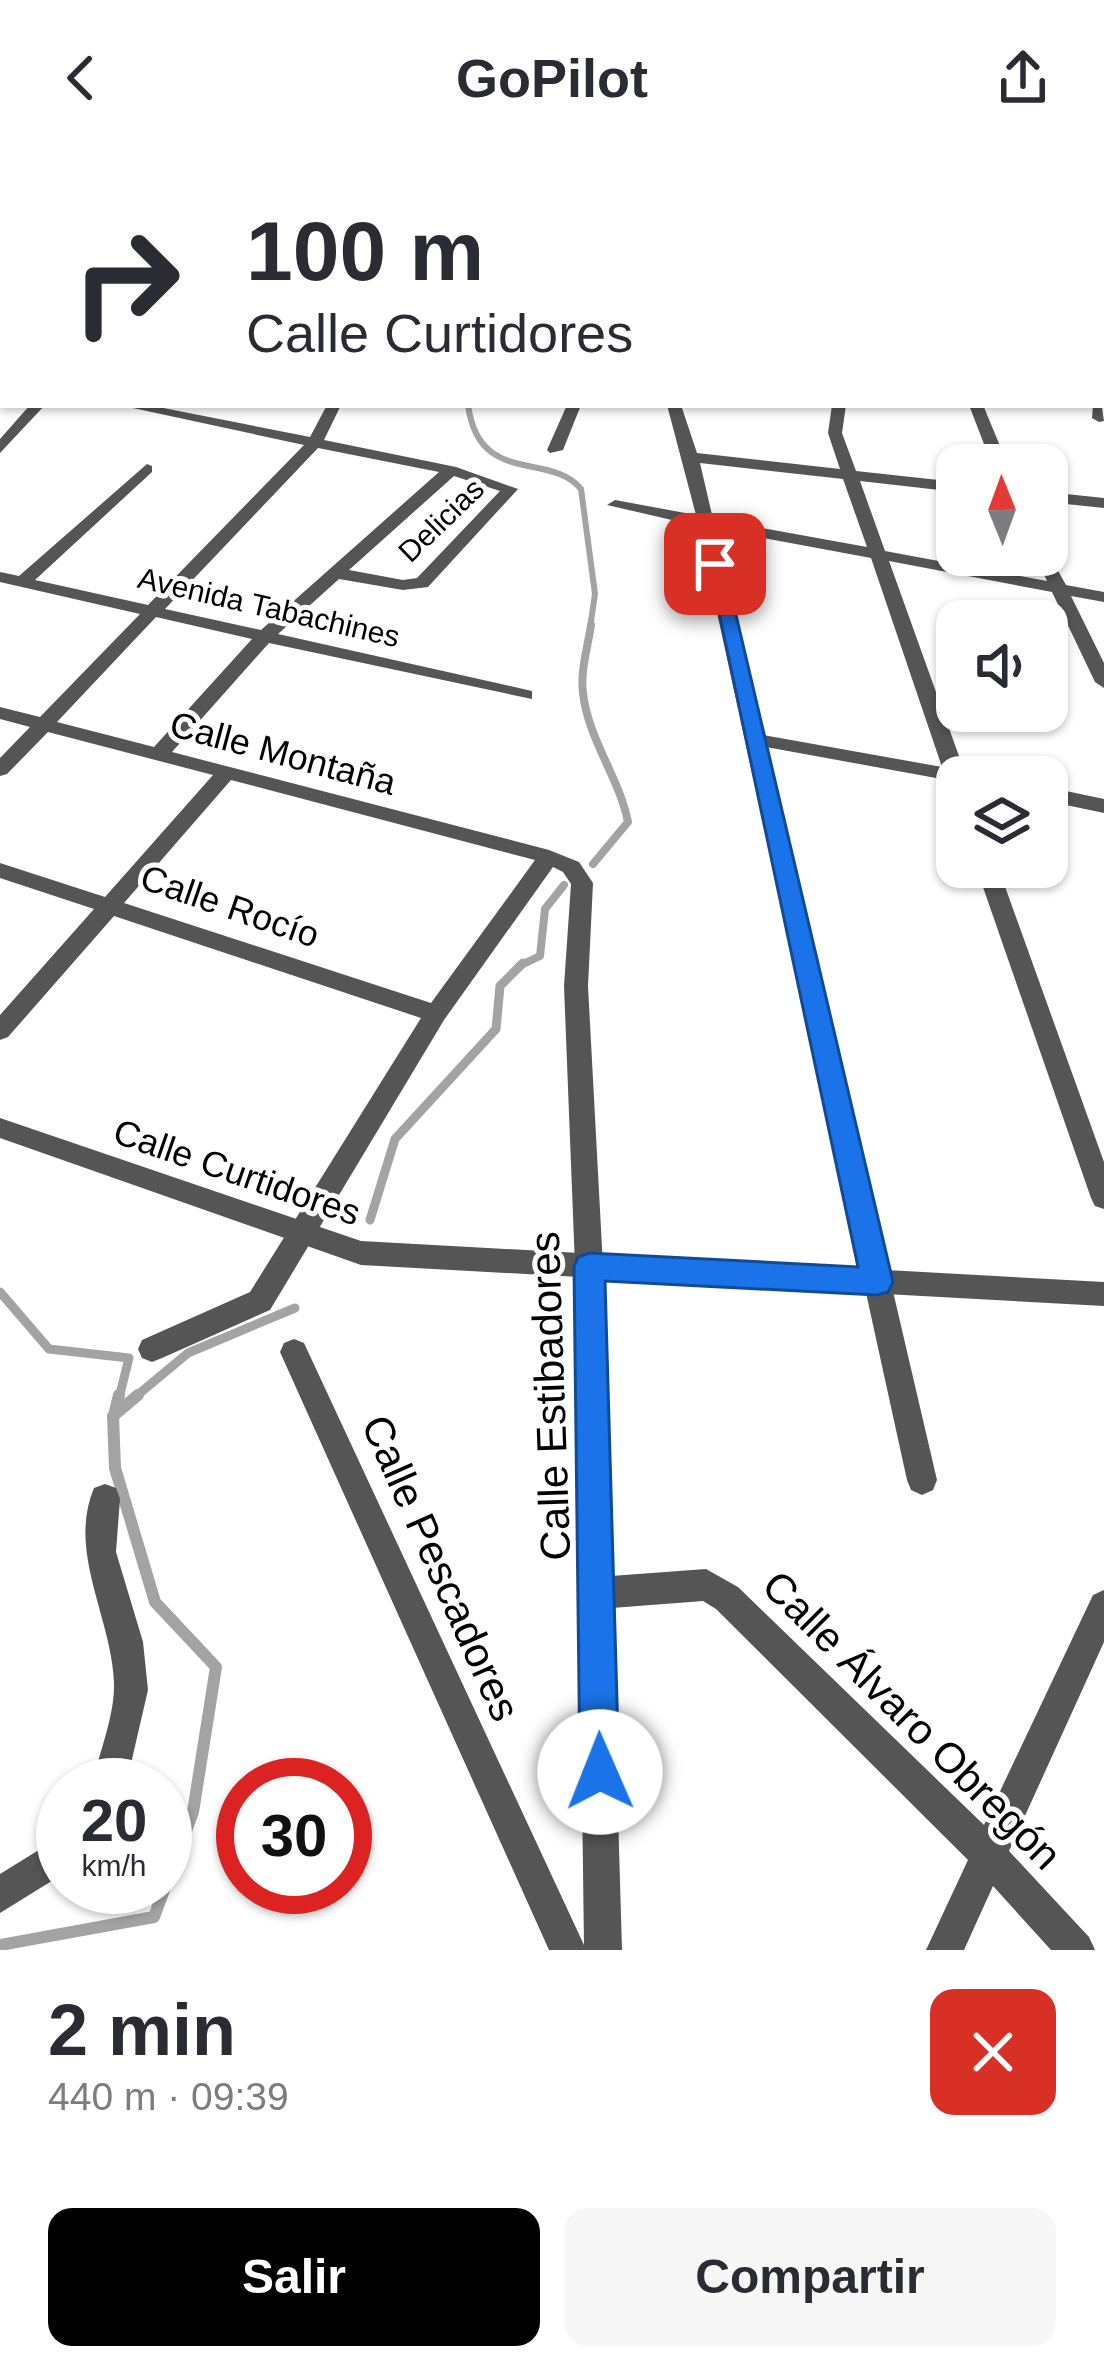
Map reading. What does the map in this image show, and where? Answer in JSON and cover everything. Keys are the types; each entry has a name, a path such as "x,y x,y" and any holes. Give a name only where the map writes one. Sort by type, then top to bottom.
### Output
{"street":[{"path":"0,448 35,408"},
{"path":"0,770 315,442 332,408"},
{"path":"555,451 573,408"},
{"path":"675,408 691,457 922,1480"},
{"path":"839,408 835,433 951,756"},
{"path":"977,408 992,444"},
{"path":"191,410 451,470"},
{"path":"691,457 936,485"},
{"path":"22,582 147,470"},
{"path":"159,754 264,637 451,470"},
{"name":"Delicias","path":"336,572 403,586 422,583 510,489 451,470"},
{"path":"1068,499 1104,503"},
{"path":"615,506 1104,597"},
{"path":"1053,576 1104,682"},
{"name":"Avenida Tabachines","path":"0,577 525,695"},
{"name":"Calle Montaña","path":"0,712 549,857"},
{"path":"754,739 936,773"},
{"path":"0,1030 227,772"},
{"path":"1068,798 1104,806"},
{"path":"152,1349 260,1301 436,1014 549,857"},
{"name":"Calle Estibadores","path":"549,857 571,867 582,883 576,986 589,1267 602,1950"},
{"name":"Calle Rocío","path":"0,870 436,1014"},
{"path":"995,888 1104,1198"},
{"name":"Calle Curtidores","path":"0,1128 303,1236 361,1252 1104,1294"},
{"name":"Calle Pescadores","path":"294,1352 568,1950"},
{"path":"105,1499 100,1552 127,1642 131,1690 115,1758"},
{"name":"Calle Álvaro Obregón","path":"597,1593 706,1585 727,1598 988,1855 1076,1950"},
{"path":"945,1950 1104,1606"},
{"path":"0,1895 36,1871"}],"waterway":[{"path":"469,408 475,431 500,458 552,471 581,489 595,594 590,628"},
{"path":"591,625 583,676 586,710 628,822 593,864"},
{"path":"521,965 540,956 545,909 564,885"},
{"path":"370,1220 395,1139 496,1029 500,986 521,965"},
{"path":"0,1292 49,1349 129,1358 119,1398"},
{"path":"134,1398 188,1353 295,1308"},
{"path":"114,1415 119,1395"},
{"path":"114,1415 138,1395"},
{"path":"0,1945 154,1917 193,1812 216,1667 155,1602 115,1468 114,1415"}],"route":[{"path":"600,1772 589,1267 877,1282 715,564"}]}
